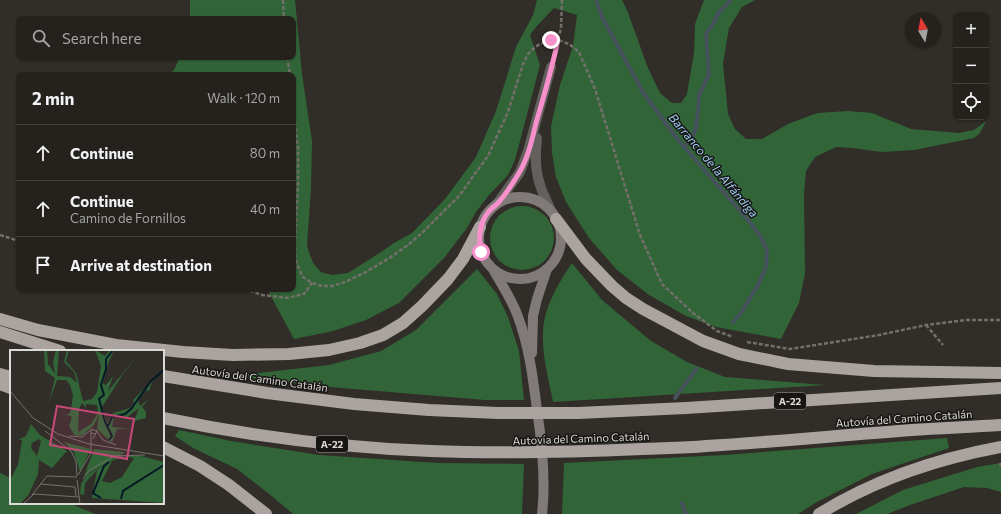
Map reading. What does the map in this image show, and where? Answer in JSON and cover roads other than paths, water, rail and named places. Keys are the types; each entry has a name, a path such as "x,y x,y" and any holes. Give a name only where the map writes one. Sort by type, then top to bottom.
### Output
{"highway":[{"path":"554,215 586,259 626,298 643,309 710,344 739,354 788,364 874,371 1001,373"},
{"path":"164,350 233,355 289,354 329,350 383,334 403,323 448,279 463,259 480,227"},
{"path":"0,318 38,330 116,345 164,350"},
{"path":"0,332 57,350"},
{"path":"0,374 10,377"},
{"name":"Autovía del Camino Catalán","path":"164,376 267,393 354,404 429,410 498,413 578,413 686,408 1001,388"},
{"path":"0,384 10,388"},
{"name":"Autovía del Camino Catalán","path":"164,418 270,437 364,448 504,453 581,452 704,446 1001,425"},
{"path":"819,514 835,504 880,482 928,464 1001,447"},
{"path":"164,448 200,466 229,485 266,514"}],"main road":[{"path":"493,270 502,275 520,280 539,275 555,260 560,249 560,228 554,215 544,204 535,200 516,197 497,204 484,218 480,227 479,237 481,252 508,294 517,314 532,369 540,431 543,474 542,514"},
{"path":"532,369 533,316 547,269"}],"street":[{"path":"497,204 520,172 528,151 552,67"},
{"path":"542,102 536,148 536,167 540,187 554,215"}],"waterway":[{"name":"Barranco de la Alfándiga","path":"596,0 602,17 644,94 679,141 748,220 761,237 767,251 766,267 758,285 741,313 733,322"},
{"path":"684,147 693,136 696,127 699,95 709,75 706,34 719,12 731,0"},
{"name":"Barranco de la Alfándiga","path":"675,398 697,368"},
{"name":"Barranco de la Alfándiga","path":"682,503 686,514"}]}
